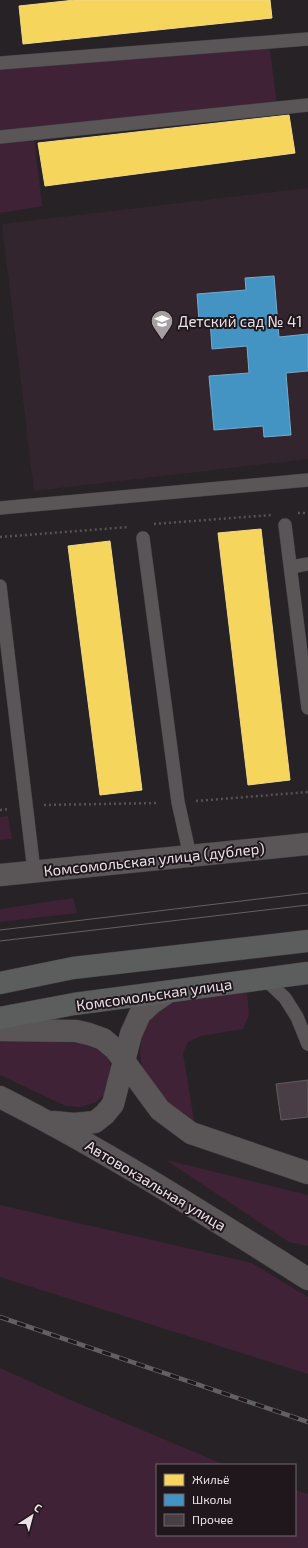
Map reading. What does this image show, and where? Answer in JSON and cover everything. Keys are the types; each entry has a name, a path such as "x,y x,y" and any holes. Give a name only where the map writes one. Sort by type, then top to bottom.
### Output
{"main road":[{"path":"0,983 73,968 308,940"},
{"name":"Комсомольская улица","path":"0,1018 74,1004 308,973"}],"street":[{"name":"Комсомольская улица (дублер)","path":"0,875 308,844"},
{"path":"48,1121 74,1124 95,1122 105,1114 113,1104 131,1034 140,1014 152,1003 168,992"},
{"path":"0,1030 76,1031 103,1039 115,1049 160,1110 191,1133 308,1173"},
{"name":"Автовокзальная улица","path":"0,1097 48,1121 192,1205 308,1279"}],"lane":[{"path":"0,63 308,39"},
{"path":"0,137 308,105"},
{"path":"0,508 308,480"},
{"path":"285,525 308,708"},
{"path":"143,538 178,802 190,856"},
{"path":"291,567 308,564"},
{"path":"0,586 34,871"},
{"path":"265,979 285,998 308,1042"}],"path":[{"path":"0,810 26,807 178,802 308,792"}],"shaded area":[{"path":"269,43 278,114 34,138 42,206 0,213 0,66"},
{"name":"Детский сад № 41","path":"308,188 308,459 34,491 2,224"},
{"path":"8,816 12,839 0,840 0,817"},
{"path":"73,898 77,913 0,922 0,909"},
{"path":"247,992 249,1015 243,1029 201,1036 188,1042 183,1053 194,1120 170,1104 148,1081 142,1069 140,1050 143,1029 154,1013 169,1003"},
{"path":"0,1039 84,1044 97,1049 107,1057 112,1068 106,1092 96,1102 81,1107 66,1106 0,1075"},
{"path":"166,1160 308,1195 308,1246 289,1242"},
{"path":"0,1205 252,1263 308,1297 308,1374 0,1277"},
{"path":"0,1368 73,1401 223,1464 156,1464 156,1536 296,1536 296,1490 308,1494 308,1548 0,1548"}],"building: Жильё":[{"path":"75,0 270,0 272,18 23,44 19,6"},
{"path":"289,115 295,153 45,186 38,143"},
{"path":"261,529 290,780 248,785 218,533"},
{"path":"110,541 142,790 100,795 68,546"}],"building: Школы":[{"path":"274,276 279,337 308,334 308,371 286,373 291,435 264,437 263,426 214,430 209,376 249,373 247,346 212,349 210,320 199,321 197,294 246,290 245,278"}],"building: Прочее":[{"path":"308,1080 308,1117 281,1120 276,1084"}],"tram line":[{"path":"0,930 308,893"},
{"path":"0,941 308,905"}],"railway":[{"path":"0,1317 308,1422"}],"place":[{"name":"Детский сад № 41","path":"162,340"}]}
